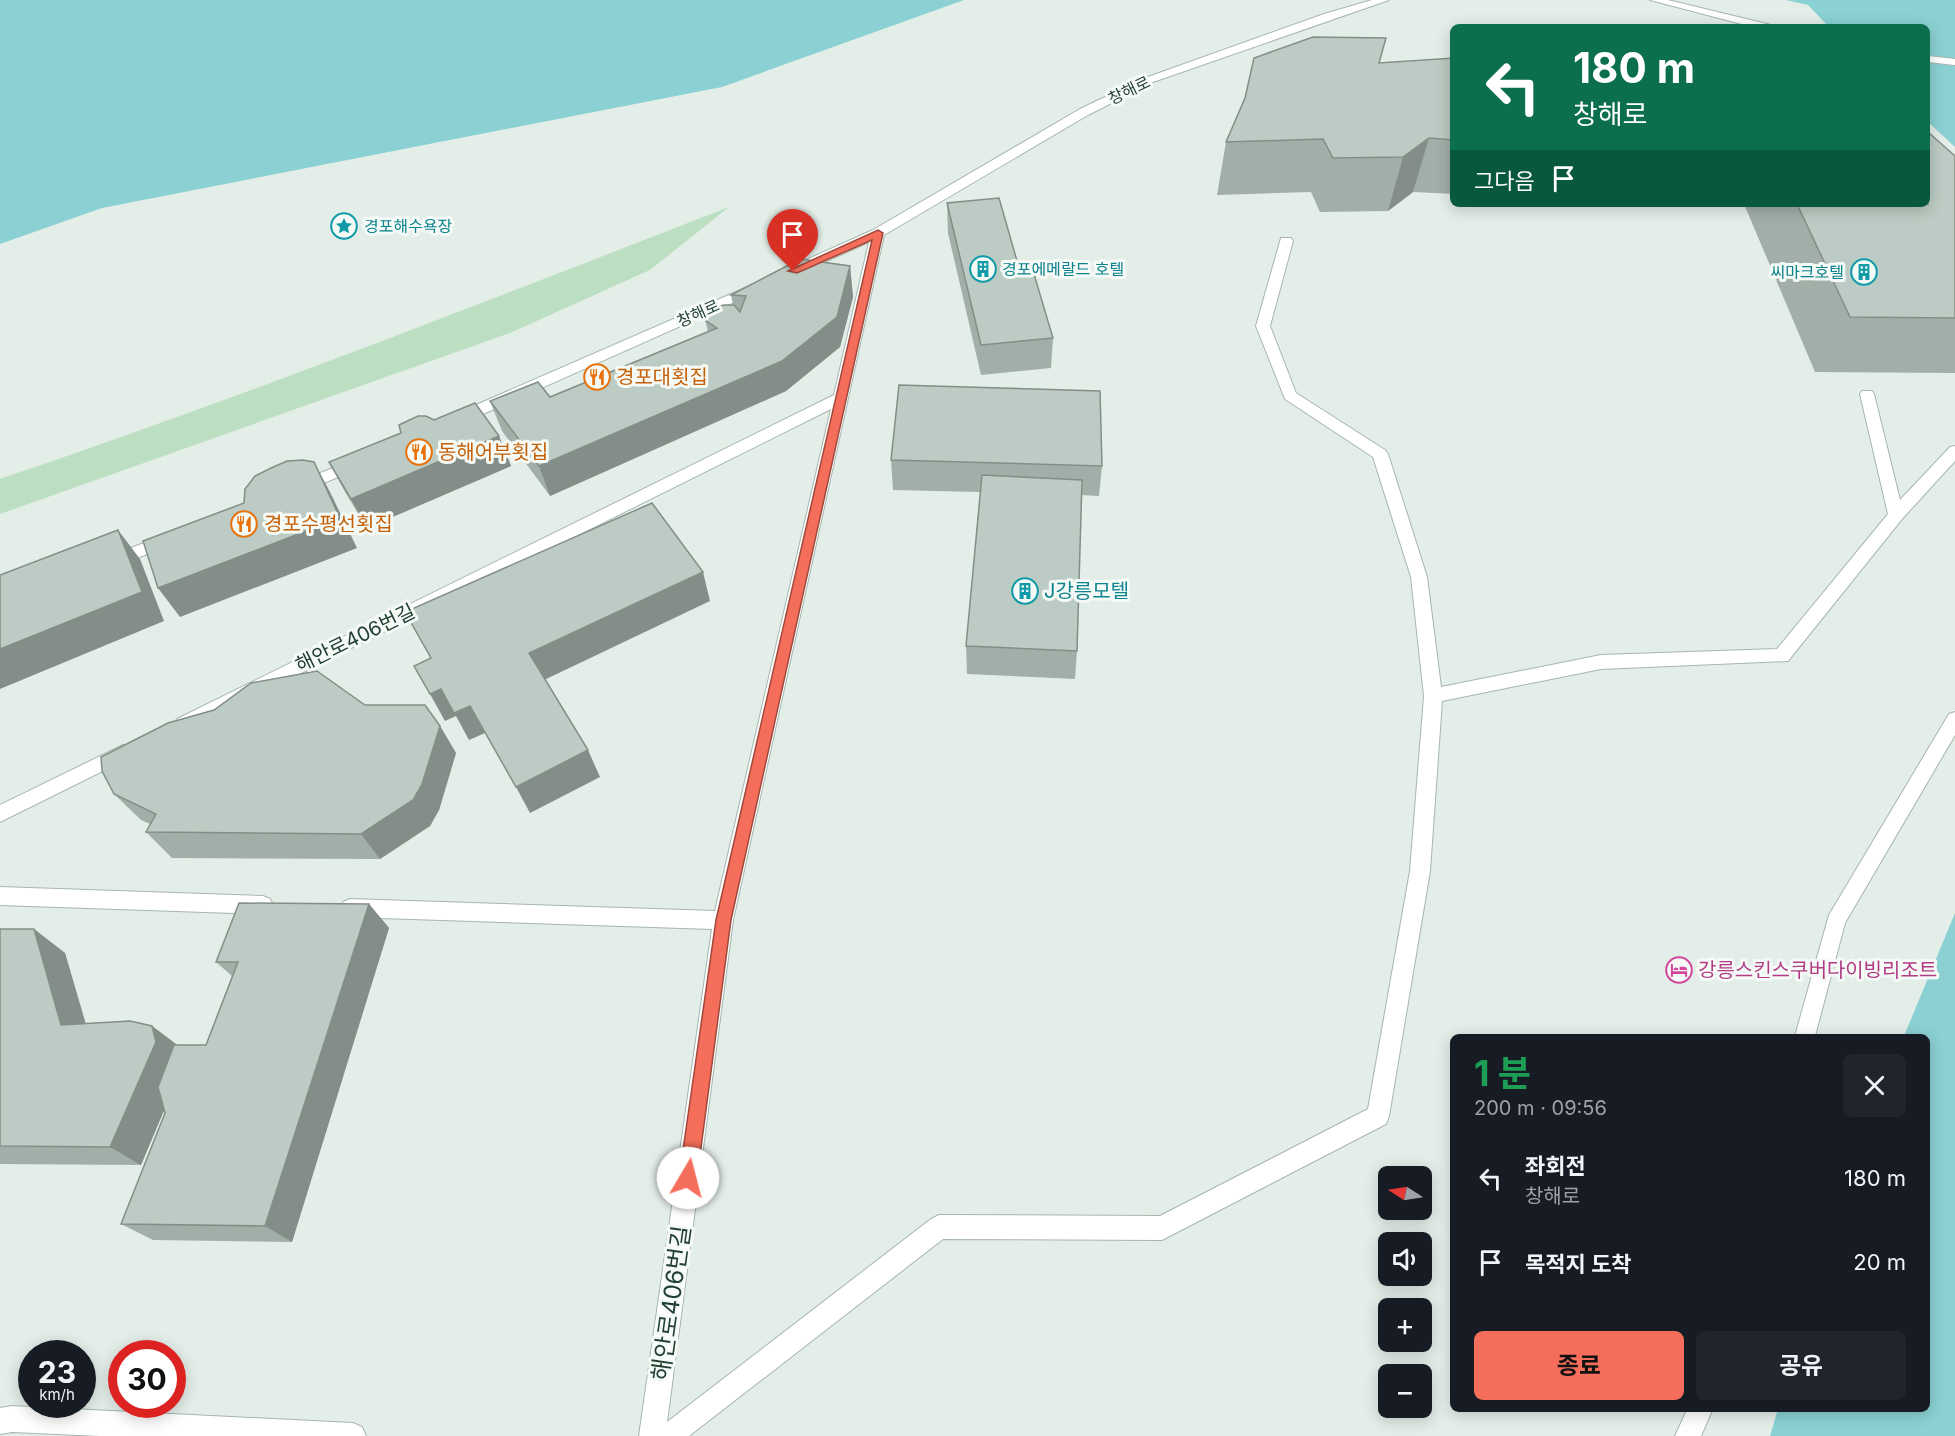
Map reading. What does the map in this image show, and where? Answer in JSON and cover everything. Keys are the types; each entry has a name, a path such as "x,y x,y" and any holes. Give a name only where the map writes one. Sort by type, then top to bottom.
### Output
{"street":[{"name":"창해로","path":"445,424 878,233 1084,112 1149,80 1328,16 1384,0"},
{"path":"1654,0 1751,24"},
{"path":"1930,59 1955,62"},
{"name":"해안로406번길","path":"652,1436 723,920 878,233"},
{"path":"669,1436 939,1227 1162,1228 1378,1116 1420,871 1433,696 1419,577 1380,454 1290,396 1263,326 1286,241"},
{"path":"1867,394 1896,515"},
{"name":"해안로406번길","path":"170,730 840,398"},
{"path":"1433,696 1601,662 1782,656 1896,515 1955,451"},
{"path":"282,495 370,458"},
{"path":"104,565 182,534"},
{"path":"1806,1034 1836,921 1955,718"},
{"path":"0,814 138,746"},
{"path":"0,896 285,906"},
{"path":"332,907 723,920"},
{"path":"1688,1436 1699,1412"},
{"path":"0,1421 12,1419 353,1436"}],"green space":[{"path":"729,207 650,270 510,333 0,514 0,479 275,381"}],"water":[{"path":"0,0 964,0 722,87 102,208 0,244"},
{"path":"1786,0 1955,0 1955,147 1930,124 1930,24 1826,24 1808,5"},
{"path":"1955,913 1955,1436 1770,1436 1777,1412 1930,1412 1930,1034 1905,1034"}],"building":[{"path":"1313,37 1386,38 1379,63 1450,58 1450,140 1429,138 1403,157 1333,158 1323,139 1226,142 1245,98 1254,58"},
{"path":"1930,134 1955,156 1955,318 1850,317 1798,207 1930,207"},
{"name":"경포에메랄드 호텔","path":"999,198 1021,275 1034,274 1053,338 981,345 947,203"},
{"path":"800,259 850,266 837,317 782,361 539,466 490,401 538,382 550,397 717,328 706,321 704,315 713,308 724,305 734,305 740,312 746,296 731,295"},
{"path":"899,385 1100,391 1102,466 891,460"},
{"path":"475,403 499,436 351,499 329,462 401,433 399,425 418,416 426,416 434,420"},
{"path":"287,461 314,462 340,518 158,588 143,541 244,503 245,489 255,476"},
{"name":"J강릉모텔","path":"982,475 1082,480 1077,651 966,646"},
{"path":"652,503 703,572 529,653 588,750 516,787 470,706 454,713 441,689 430,694 414,666 431,658 405,612"},
{"path":"118,530 142,592 0,649 0,575"},
{"path":"317,671 365,705 425,705 440,726 422,784 413,800 361,834 146,832 156,814 114,794 102,771 101,757 168,723 214,710 251,683"},
{"path":"239,903 369,904 265,1226 121,1224 165,1113 158,1087 174,1045 206,1045 238,962 216,962"},
{"path":"0,929 34,929 61,1025 130,1021 152,1026 156,1042 110,1147 0,1146"}],"place":[{"name":"경포해수욕장","path":"344,226"},
{"name":"경포에메랄드 호텔","path":"983,269"},
{"name":"씨마크호텔","path":"1864,272"},
{"name":"경포대횟집","path":"597,377"},
{"name":"동해어부횟집","path":"419,452"},
{"name":"경포수평선횟집","path":"244,524"},
{"name":"J강릉모텔","path":"1025,591"},
{"name":"강릉스킨스쿠버다이빙리조트","path":"1679,970"}],"route":[{"path":"688,1178 723,920 878,233 793,271"}]}
